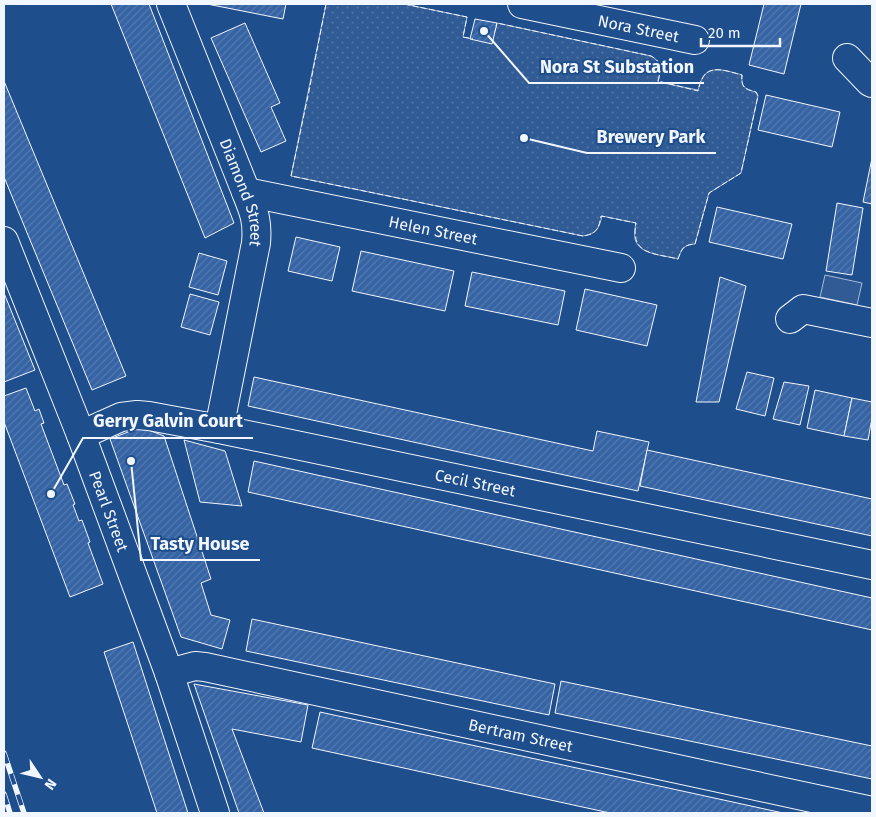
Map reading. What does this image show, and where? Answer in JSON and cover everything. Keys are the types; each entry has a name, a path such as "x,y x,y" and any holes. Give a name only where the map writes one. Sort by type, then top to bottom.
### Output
{"street":[{"name":"Diamond Street","path":"171,4 256,217 257,229 254,253 219,429"},
{"name":"Nora Street","path":"522,4 695,40"},
{"path":"847,58 872,83"},
{"name":"Helen Street","path":"246,192 621,268"},
{"name":"Pearl Street","path":"4,241 81,435 169,673 215,813"},
{"path":"790,319 803,309 872,324"},
{"name":"Cecil Street","path":"81,435 121,417 149,416 872,565"},
{"name":"Bertram Street","path":"169,673 195,666 205,667 872,811"}],"shaded area":[{"path":"326,4 404,4 467,17 463,37 492,43 497,23 651,56 658,61 660,67 658,82 698,90 705,74 710,71 720,70 742,75 744,87 756,92 758,96 741,173 709,193 695,244 684,248 678,259 653,254 641,248 635,239 636,223 602,216 597,230 583,236 291,176"},
{"path":"825,275 862,283 857,305 820,297"}],"building":[{"path":"111,4 149,4 234,223 205,238"},
{"path":"207,4 286,4 283,19"},
{"path":"764,4 801,4 784,74 749,65"},
{"path":"475,19 497,23 492,44 470,39"},
{"path":"245,23 280,103 271,107 286,141 261,152 211,38"},
{"path":"4,81 126,376 92,390 4,177"},
{"path":"766,95 840,112 832,147 758,130"},
{"path":"872,158 872,204 863,202"},
{"path":"837,203 863,208 852,275 826,271"},
{"path":"717,207 792,224 783,259 709,242"},
{"path":"296,237 340,247 332,281 288,271"},
{"path":"361,251 454,271 445,311 352,291"},
{"path":"199,253 227,261 218,295 189,287"},
{"path":"472,272 565,291 558,325 465,306"},
{"path":"720,277 746,286 719,402 696,402"},
{"path":"585,289 657,305 647,346 576,330"},
{"path":"4,293 35,370 4,382"},
{"path":"190,294 219,302 210,335 181,327"},
{"path":"747,372 774,378 765,416 736,409"},
{"path":"254,377 593,451 597,431 649,442 638,491 248,406"},
{"path":"784,382 809,386 800,425 773,419"},
{"path":"26,388 35,411 39,409 44,423 41,424 64,485 67,484 75,504 73,505 79,521 82,520 103,584 70,597 4,422 4,396"},
{"path":"815,390 852,398 844,436 807,428"},
{"path":"852,398 872,402 872,418 868,440 844,436"},
{"path":"141,427 164,436 211,579 201,583 211,615 230,620 222,649 181,637 110,439"},
{"path":"184,440 225,451 242,506 200,502"},
{"path":"647,450 872,499 872,536 640,486"},
{"path":"254,461 872,598 872,630 248,492"},
{"path":"252,619 555,684 549,715 246,651"},
{"path":"133,642 188,813 157,813 104,652"},
{"path":"561,681 872,746 872,779 555,713"},
{"path":"194,684 308,705 301,742 232,729 264,813 239,813"},
{"path":"320,712 783,813 610,813 312,748"}],"railway":[{"path":"4,753 24,813"},
{"path":"4,794 10,813"}],"fence":[{"path":"326,4 291,176 583,236 591,234 596,230 601,216 636,223 635,233 640,247 646,251 678,259 684,248 695,244 709,193 741,173 758,96 756,92 744,87 742,75 720,70 710,71 705,74 698,91 658,81 660,67 658,61 651,56 497,23 496,26"},
{"path":"404,4 467,17 463,37 473,39"}],"place":[{"name":"Nora St Substation","path":"484,31"},
{"name":"Brewery Park","path":"524,138"},
{"name":"Tasty House","path":"131,461"},
{"name":"Gerry Galvin Court","path":"51,494"}]}
